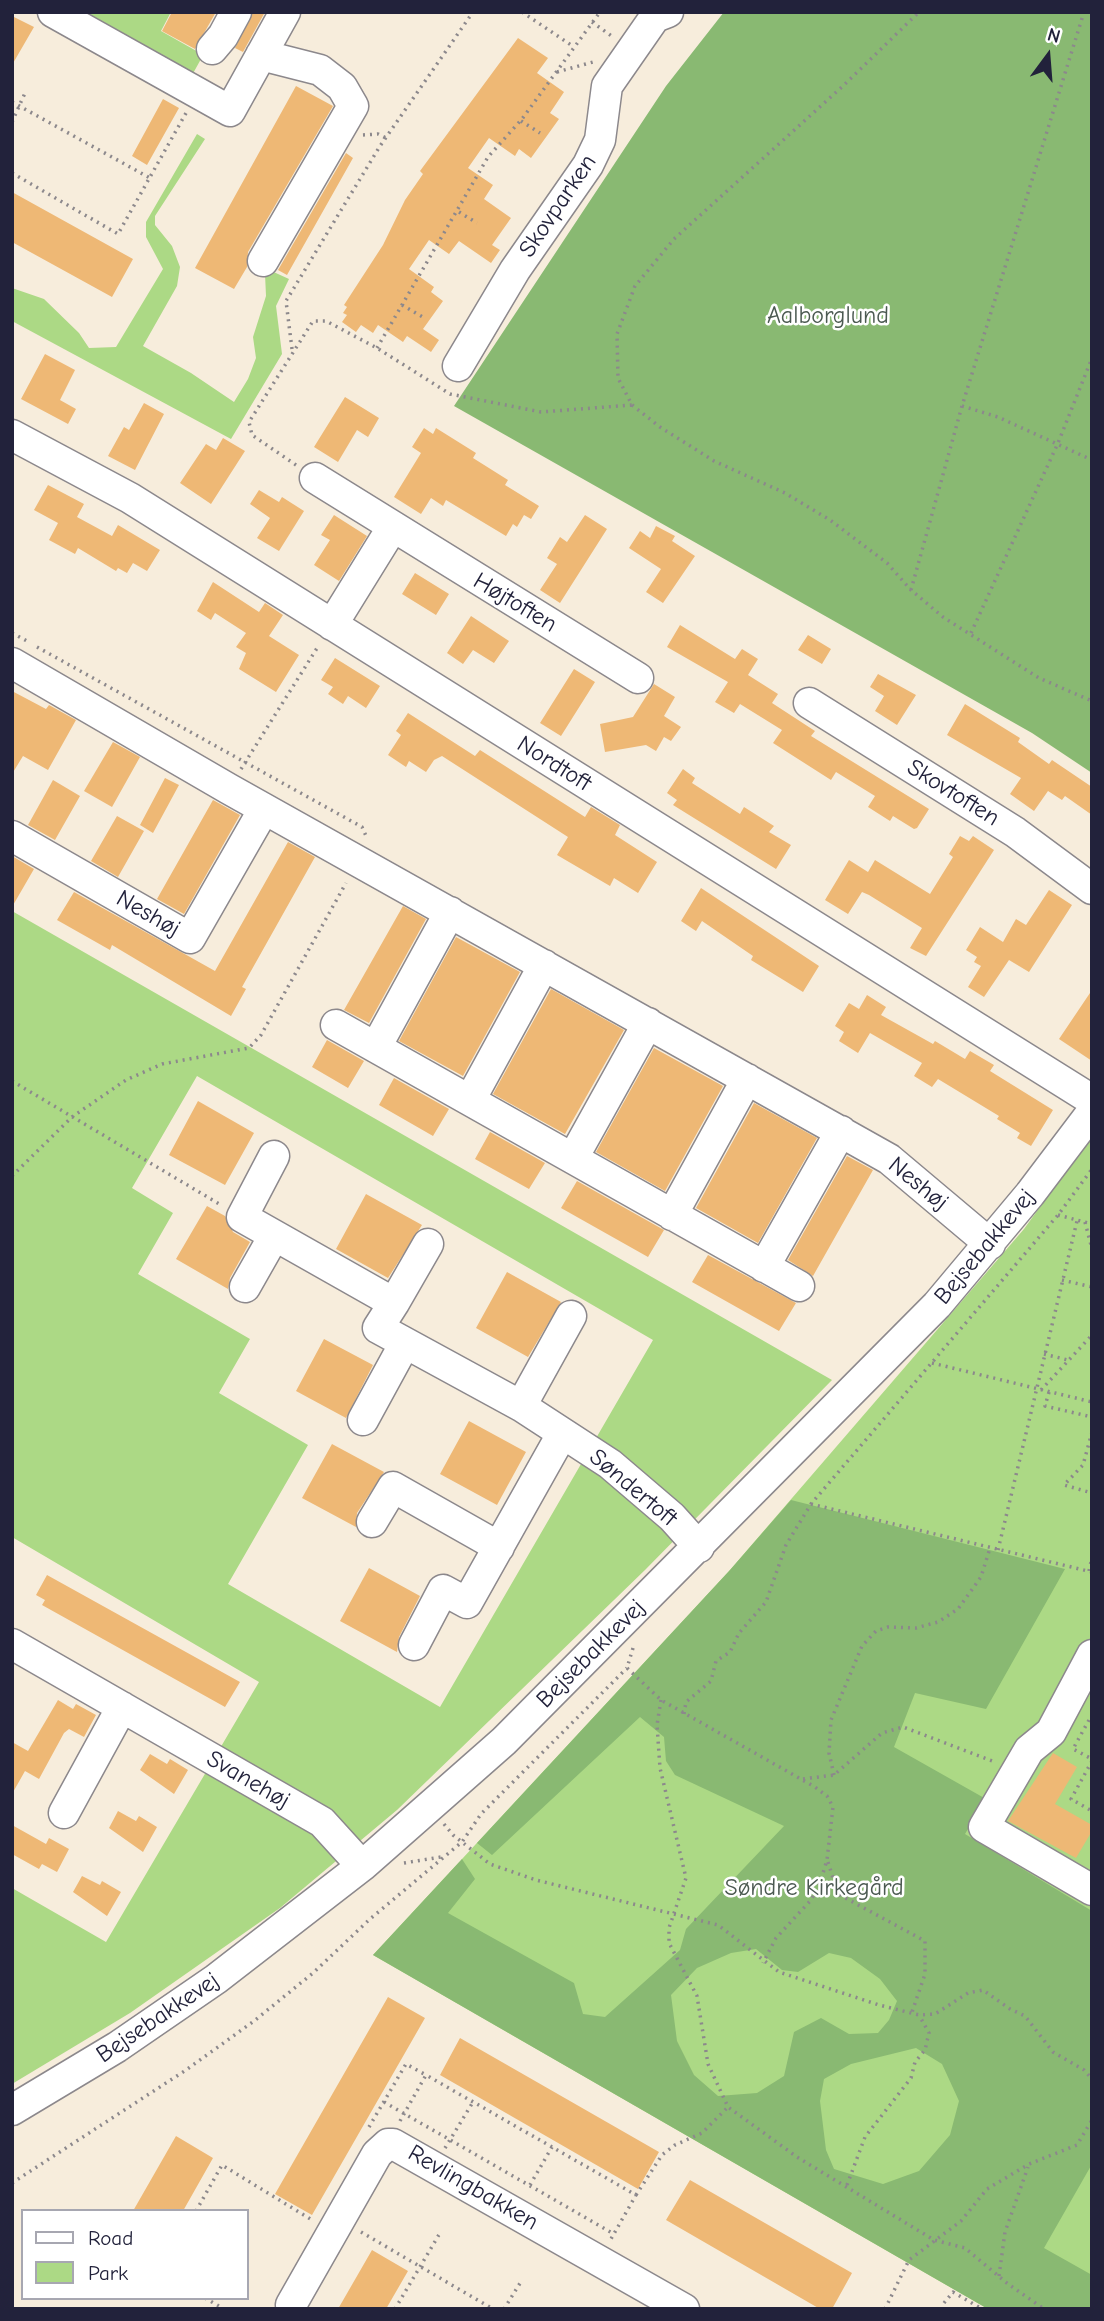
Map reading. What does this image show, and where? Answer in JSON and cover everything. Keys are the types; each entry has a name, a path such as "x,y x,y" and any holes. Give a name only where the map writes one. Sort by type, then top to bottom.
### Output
{"street":[{"path":"53,12 230,111 285,12"},
{"path":"212,49 223,36 236,12"},
{"name":"Skovparken","path":"458,366 515,270 588,165 600,140 607,86 655,17 668,12"},
{"path":"261,55 320,70 342,87 352,106 263,261"},
{"name":"Nordtoft","path":"12,435 130,498 1092,1100"},
{"name":"Højtoften","path":"315,478 638,678"},
{"path":"332,625 392,528"},
{"name":"Neshøj","path":"12,663 264,808 841,1131 910,1174 990,1244"},
{"name":"Skovtoften","path":"809,703 1015,832 1092,889"},
{"name":"Neshøj","path":"12,836 190,938 264,808"},
{"path":"376,1047 450,912"},
{"path":"470,1100 544,965"},
{"path":"573,1158 648,1023"},
{"path":"336,1025 799,1286"},
{"path":"672,1214 747,1079"},
{"name":"Bejsebakkevej","path":"12,2110 117,2047 216,1979 362,1866 504,1741 937,1305 990,1244 1092,1112"},
{"path":"765,1267 841,1131"},
{"path":"274,1156 242,1217 394,1303"},
{"path":"245,1287 274,1236"},
{"name":"Søndertoft","path":"428,1244 378,1328 521,1406 642,1489 699,1547"},
{"path":"521,1406 571,1316"},
{"path":"363,1420 405,1343"},
{"name":"Søndertoft","path":"414,1645 443,1590 467,1603 562,1434"},
{"path":"372,1522 393,1487 499,1547"},
{"name":"Svanehøj","path":"13,1647 322,1822 362,1866"},
{"path":"1092,1656 1051,1732 1029,1750 984,1828 1092,1890"},
{"path":"64,1813 122,1707"},
{"name":"Revlingbakken","path":"291,2305 377,2154 388,2144 411,2152 684,2309"}],"path":[{"path":"292,351 286,301 380,146 473,12"},
{"path":"522,12 574,47"},
{"path":"377,348 488,157 520,121 600,12"},
{"path":"919,12 844,85 674,239 635,286 617,334 618,378 632,405 660,427 715,461 785,494 830,520 887,563 911,590 943,617 1039,678 1092,702"},
{"path":"911,590 962,406 1084,12"},
{"path":"593,22 604,30"},
{"path":"555,73 587,64"},
{"path":"12,173 118,234 197,92"},
{"path":"12,122 25,93"},
{"path":"12,102 149,178"},
{"path":"520,121 540,133"},
{"path":"458,212 477,222"},
{"path":"402,305 426,319"},
{"path":"315,478 252,435 249,422 313,321 326,321 377,348 450,394 541,412 632,405"},
{"path":"971,633 1058,443 1092,358"},
{"path":"962,406 999,417 1092,460"},
{"path":"245,762 332,625"},
{"path":"12,633 362,827 368,835 358,861 261,1035 249,1048 162,1064 126,1080 72,1117 12,1176"},
{"path":"12,1081 242,1217"},
{"path":"684,1714 686,1702 711,1681 716,1661 730,1652 739,1633 766,1602 786,1545 811,1504 1058,1216 1092,1169"},
{"path":"1058,1216 1092,1224"},
{"path":"999,1550 1035,1388 1077,1220"},
{"path":"1085,1223 1092,1249"},
{"path":"1062,1280 1092,1287"},
{"path":"1041,1390 1092,1335"},
{"path":"1044,1354 1068,1360"},
{"path":"933,1363 1092,1402"},
{"path":"1049,1392 1045,1406 1092,1417"},
{"path":"1092,1433 1083,1465 1064,1485 1092,1493"},
{"path":"811,1504 1090,1572 1092,1557"},
{"path":"834,1775 829,1753 831,1720 862,1646 876,1631 888,1627 916,1628 958,1609 981,1577 990,1548"},
{"path":"12,2183 186,2070 254,2021 313,1973 462,1842 481,1814 627,1668 634,1642"},
{"path":"627,1668 661,1700 801,1779 827,1796 833,1807 827,1860 811,1900 776,1938 763,1963"},
{"path":"661,1700 657,1726 660,1768 686,1878 668,1928 669,1943 690,1977 697,1996 708,2064 728,2107 797,2157 934,2239 965,2248 1044,2309"},
{"path":"1089,1720 1073,1749 1092,1760 1071,1799 1092,1811"},
{"path":"801,1779 834,1775 882,1733 903,1727 1016,1771"},
{"path":"440,1819 462,1842 490,1864 504,1870 673,1912 718,1926 763,1963 805,1982 919,2015 935,2014 968,1993 982,1990 1010,2009 1025,2015 1053,2052 1084,2070 1092,2079"},
{"path":"399,1864 442,1857"},
{"path":"827,1860 838,1894 925,1941 925,1973 912,2013"},
{"path":"847,2185 865,2137 911,2078 915,2063 925,2050 929,2033 919,2015"},
{"path":"388,2144 426,2075 636,2195"},
{"path":"384,2102 614,2234"},
{"path":"450,2139 473,2102"},
{"path":"599,2260 636,2195 663,2155 675,2145 702,2133 728,2107"},
{"path":"885,2309 909,2260 922,2253 934,2239 961,2221 987,2189 1029,2164 1077,2145 1092,2120"},
{"path":"529,2185 552,2147"},
{"path":"999,2276 1005,2232 1029,2164"},
{"path":"197,2209 222,2165 314,2221 355,2241 360,2232 493,2309"},
{"path":"395,2309 440,2233"},
{"path":"504,2309 522,2280"},
{"path":"944,2303 953,2292 982,2309"},
{"path":"208,2300 224,2309"}],"green space":[{"path":"74,12 171,12 161,31 200,53 201,59 191,77"},
{"name":"Aalborglund","path":"724,12 1092,12 1092,773 1032,733 454,406 666,86"},
{"path":"197,134 205,139 155,216 155,225 172,246 180,267 177,286 143,346 191,373 234,402 248,379 256,358 253,337 266,296 267,269 289,279 276,306 282,354 231,439 12,321 12,288 44,299 79,333 89,348 116,347 163,269 146,237 146,222"},
{"path":"12,911 832,1380 645,1570 397,1810 280,1908 130,2013 12,2084 12,1888 106,1942 259,1682 12,1537","holes":["197,1076 653,1340 440,1707 228,1584 308,1445 219,1393 250,1339 138,1274 173,1213 132,1188"]},
{"name":"Søndre Kirkegård","path":"1092,1135 1092,2309 988,2309 373,1955 730,1570 1024,1229"},
{"path":"791,1500 1065,1569 986,1709 915,1693 894,1747 986,1799 965,1834 1092,1911 1092,2164 1044,2248 1092,2275 1092,2309 988,2309 373,1955 462,1859 475,1879 448,1913 574,1983 583,2014 605,2017 680,1950 686,1929 784,1826 675,1775 666,1761 664,1737 640,1717 492,1855 477,1843 730,1570","holes":["756,1949 782,1970 798,1972 829,1953 851,1958 880,1979 897,2001 889,2020 878,2033 849,2034 821,2018 794,2032 784,2076 757,2093 718,2096 694,2075 677,2041 671,1995 697,1968 731,1953","916,2048 942,2064 959,2101 950,2135 919,2171 883,2184 834,2169 826,2150 820,2101 824,2079 851,2064"]}],"building":[{"path":"172,12 216,12 195,49 162,31"},
{"path":"253,12 265,12 243,52 235,48"},
{"path":"12,16 34,27 12,65"},
{"path":"518,38 548,58 537,73 564,92 550,113 559,119 531,158 519,149 515,156 489,138 468,168 493,185 484,199 511,218 492,245 500,250 491,263 459,241 449,254 429,240 409,269 434,287 431,292 443,301 423,329 439,340 431,352 407,336 403,342 378,325 373,333 361,325 356,332 342,322 347,315 343,313 347,307 344,305 383,245 405,200 423,174 420,171"},
{"path":"296,86 333,106 248,252 247,267 234,289 195,268"},
{"path":"163,99 179,108 147,165 132,156"},
{"path":"346,153 353,158 287,275 278,270"},
{"path":"12,192 133,259 112,297 12,242"},
{"path":"45,354 75,370 60,400 76,409 68,424 21,399"},
{"path":"345,397 379,418 368,437 357,430 338,462 314,447"},
{"path":"144,403 164,414 135,470 108,456 124,427 129,430"},
{"path":"424,428 433,434 436,428 476,453 473,458 508,480 505,485 539,506 531,519 524,515 517,527 513,524 506,536 446,500 443,506 431,498 421,514 394,497 421,453 412,447"},
{"path":"223,438 245,451 211,504 180,483 206,444 216,450"},
{"path":"48,485 84,504 77,517 112,536 118,525 160,550 147,571 133,563 127,573 118,568 116,571 78,548 75,554 49,540 58,523 34,510"},
{"path":"259,490 279,502 282,497 304,511 279,551 257,538 270,518 250,504"},
{"path":"334,515 367,536 339,581 314,565 330,540 321,535"},
{"path":"585,515 607,529 560,603 540,590 557,564 547,558 560,537 567,542"},
{"path":"656,526 675,536 672,541 695,556 663,603 646,592 661,569 629,548 640,531 650,538"},
{"path":"415,573 449,594 436,615 402,594"},
{"path":"213,582 259,612 265,603 283,615 269,636 299,655 276,692 239,669 246,653 236,647 246,633 215,613 211,620 197,611"},
{"path":"471,616 509,641 494,663 473,650 463,664 447,653"},
{"path":"680,625 735,659 742,649 758,659 748,675 778,694 772,703 815,731 811,736 929,809 917,828 914,829 893,816 890,821 868,807 875,796 836,772 831,780 773,743 782,730 740,704 734,713 715,702 728,682 667,647"},
{"path":"808,635 831,649 822,664 798,650"},
{"path":"335,658 380,686 366,708 348,696 343,704 328,694 333,687 321,680"},
{"path":"574,669 595,682 561,736 540,723"},
{"path":"878,674 916,695 897,725 875,711 884,696 870,687"},
{"path":"654,684 675,697 664,716 681,727 671,741 664,737 656,751 646,745 605,752 600,724 633,717"},
{"path":"12,691 46,709 49,705 76,720 48,770 23,756 12,774"},
{"path":"965,704 1020,738 1018,742 1049,764 1052,760 1092,787 1092,815 1065,796 1062,800 1048,791 1034,811 1010,794 1021,778 947,735"},
{"path":"408,713 475,756 480,750 585,817 591,807 620,825 615,835 657,862 638,893 614,878 610,886 557,855 568,837 442,756 434,760 426,772 409,761 406,767 388,755 401,735 396,731"},
{"path":"113,742 140,757 112,807 84,791"},
{"path":"683,769 695,778 692,783 740,814 744,807 774,826 769,832 791,845 776,869 673,805 677,800 667,793"},
{"path":"165,778 179,785 153,833 140,825"},
{"path":"53,780 80,796 55,840 28,825"},
{"path":"213,800 240,815 184,914 157,899"},
{"path":"117,816 144,831 118,877 91,861"},
{"path":"960,836 969,841 973,836 994,850 926,956 910,948 922,928 869,895 862,892 848,914 825,900 849,860 868,872 875,860 930,894 953,857 949,854"},
{"path":"288,842 315,857 242,987 246,989 231,1016 112,945 110,950 57,920 74,892 215,971"},
{"path":"12,856 34,869 12,907"},
{"path":"701,888 819,966 803,992 751,960 753,956 702,921 696,931 681,921"},
{"path":"1049,890 1072,905 1029,972 1009,960 984,997 968,987 981,966 974,962 977,957 966,950 980,927 1003,942 1016,919 1026,925"},
{"path":"403,906 426,919 369,1023 344,1010"},
{"path":"456,937 520,972 463,1076 399,1041"},
{"path":"551,989 624,1030 565,1134 493,1094"},
{"path":"1092,990 1092,1061 1059,1039"},
{"path":"867,995 886,1007 881,1015 965,1059 970,1051 994,1065 990,1071 1053,1110 1031,1146 1017,1138 1020,1133 997,1119 999,1116 938,1079 932,1087 914,1076 922,1063 870,1033 858,1053 839,1041 844,1032 835,1026 849,1003 859,1009"},
{"path":"327,1040 364,1061 348,1088 312,1067"},
{"path":"654,1048 723,1086 665,1191 596,1152"},
{"path":"394,1078 449,1109 433,1136 379,1105"},
{"path":"198,1101 254,1133 225,1185 169,1155"},
{"path":"754,1103 817,1138 758,1243 696,1208"},
{"path":"490,1132 545,1163 529,1189 475,1159"},
{"path":"847,1156 873,1170 813,1276 788,1260"},
{"path":"577,1181 664,1230 648,1257 561,1208"},
{"path":"366,1194 422,1225 388,1278 336,1249"},
{"path":"207,1206 225,1216 233,1232 250,1242 230,1278 228,1289 176,1259"},
{"path":"708,1255 796,1303 779,1331 692,1282"},
{"path":"507,1272 561,1302 528,1357 476,1328"},
{"path":"324,1339 373,1365 346,1418 296,1391"},
{"path":"469,1421 526,1452 497,1505 440,1474"},
{"path":"332,1444 384,1472 357,1513 356,1527 302,1498"},
{"path":"369,1568 420,1596 399,1637 397,1652 340,1621"},
{"path":"47,1575 240,1682 225,1707 42,1605 45,1600 36,1595"},
{"path":"58,1700 73,1709 76,1704 96,1715 84,1737 69,1729 64,1733 39,1779 25,1771 12,1794 12,1742 28,1751"},
{"path":"1053,1753 1077,1767 1055,1804 1092,1825 1092,1831 1076,1858 1008,1821"},
{"path":"150,1754 167,1764 170,1759 188,1770 174,1794 140,1770"},
{"path":"118,1811 136,1821 139,1816 157,1827 143,1852 109,1828"},
{"path":"12,1825 46,1844 49,1838 69,1849 57,1872 42,1864 39,1869 12,1854"},
{"path":"82,1876 100,1885 102,1881 121,1892 107,1916 73,1892"},
{"path":"388,1997 425,2018 312,2215 275,2194"},
{"path":"460,2038 659,2152 638,2189 440,2075"},
{"path":"176,2136 213,2158 184,2209 134,2209"},
{"path":"690,2180 852,2273 832,2309 820,2309 666,2220"},
{"path":"372,2250 408,2271 386,2309 338,2309"}]}
